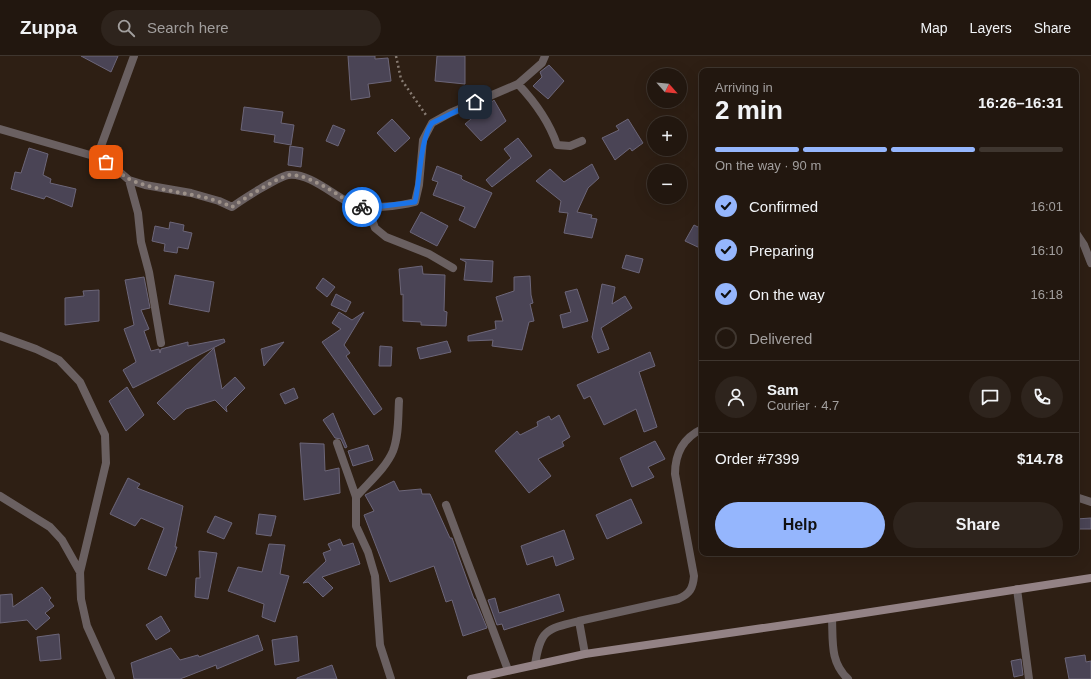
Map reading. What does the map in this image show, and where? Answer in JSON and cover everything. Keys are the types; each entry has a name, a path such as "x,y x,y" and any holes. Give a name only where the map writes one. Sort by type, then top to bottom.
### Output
{"main road":[{"path":"471,679 585,654 1091,578"}],"street":[{"path":"97,157 134,56"},
{"path":"0,129 97,157 115,168 129,180 162,189 191,193 219,201 232,207 255,192 288,175 306,178 325,187 351,204 368,208 415,202 420,179 423,140 432,123 450,113 518,84 535,71 542,63 544,56"},
{"path":"518,84 542,113 552,130 557,145 570,146 582,141"},
{"path":"129,180 138,213 141,242 149,272 161,343"},
{"path":"368,208 375,228 386,237 429,254 453,268"},
{"path":"1079,238 1091,262"},
{"path":"0,336 36,349 59,360 80,382 105,435 106,463 80,572 81,599 87,626 111,679"},
{"path":"356,498 390,458 394,449 397,438 399,401"},
{"path":"535,665 538,644 544,634 556,626 678,599 687,595 693,587 694,576 674,474 675,462 684,442 692,434 699,430"},
{"path":"337,443 356,498 356,526 368,552 375,576 380,646 391,679"},
{"path":"0,496 50,527 62,540 80,572"},
{"path":"1079,498 1091,502"},
{"path":"446,505 508,670"},
{"path":"1017,589 1029,679"},
{"path":"832,618 835,662 841,672 848,679"},
{"path":"579,621 585,654"}],"path":[{"path":"396,56 401,79 432,123"}],"building":[{"path":"81,56 118,56 111,72"},
{"path":"348,56 375,56 375,59 388,58 391,81 368,84 370,97 351,100"},
{"path":"437,56 465,56 465,84 435,81"},
{"path":"549,65 564,81 548,99 533,86 542,77 540,72"},
{"path":"494,100 506,121 481,141 465,124"},
{"path":"244,107 283,112 281,123 294,125 291,145 274,142 275,135 241,130"},
{"path":"392,119 410,138 395,152 377,133"},
{"path":"628,119 643,143 632,151 630,148 615,160 602,138 619,130 616,126"},
{"path":"333,125 345,130 338,146 326,141"},
{"path":"518,138 532,156 492,187 486,180 511,158 504,149"},
{"path":"290,146 303,148 301,167 288,165"},
{"path":"29,148 48,154 43,175 51,179 50,183 76,189 72,207 46,196 44,199 11,189 15,172 21,173"},
{"path":"592,164 599,178 588,188 577,212 592,215 591,218 597,219 592,238 564,233 568,213 559,212 561,201 536,181 550,169 564,182"},
{"path":"437,166 462,176 461,178 463,180 492,193 475,228 459,220 465,207 433,195 438,182 432,180"},
{"path":"421,212 448,226 437,246 410,232"},
{"path":"170,222 184,225 183,231 192,233 188,249 178,247 177,253 164,251 165,244 152,241 155,226 169,229"},
{"path":"694,225 699,228 699,248 685,241"},
{"path":"626,255 643,259 639,273 622,268"},
{"path":"460,259 493,261 492,282 464,280 466,262"},
{"path":"422,266 423,274 445,275 444,311 447,312 446,326 421,325 421,322 403,321 403,294 401,295 399,269"},
{"path":"175,275 214,282 209,312 169,304"},
{"path":"530,276 533,303 530,304 534,321 529,322 522,350 492,346 493,340 468,341 468,336 496,329 495,321 503,321 496,297 514,291 514,277"},
{"path":"144,277 150,308 141,310 149,329 144,331 151,351 159,349 160,353 161,349 188,342 188,346 224,339 225,342 133,388 123,370 136,362 124,329 134,325 125,280"},
{"path":"323,278 335,287 327,297 316,288"},
{"path":"602,284 615,287 612,304 625,296 632,308 601,328 609,349 598,353 592,337"},
{"path":"577,289 588,321 563,328 560,315 571,312 565,292"},
{"path":"99,290 99,321 65,325 65,298 84,296 83,291"},
{"path":"336,294 351,302 346,312 331,305"},
{"path":"339,312 352,320 364,312 344,345 350,353 346,356 382,409 374,415 322,342 341,329 332,323"},
{"path":"447,341 451,352 420,359 417,348"},
{"path":"284,342 264,366 261,349"},
{"path":"380,346 392,347 391,366 379,366"},
{"path":"214,348 222,389 235,377 245,388 226,407 227,412 215,400 186,409 174,420 157,403"},
{"path":"650,352 655,366 639,372 657,427 644,432 636,409 604,425 590,396 584,399 577,385"},
{"path":"127,387 144,415 126,431 109,401"},
{"path":"294,388 298,398 285,404 280,394"},
{"path":"333,413 347,447 345,448 341,439 335,438 323,420"},
{"path":"559,415 570,437 562,442 564,446 538,459 551,476 529,493 495,451 517,431 520,435 538,426 537,422 549,416 551,420"},
{"path":"655,441 665,459 648,467 654,477 632,487 620,458"},
{"path":"300,443 324,444 325,471 339,468 340,493 304,500"},
{"path":"368,445 373,460 353,466 348,451"},
{"path":"128,478 140,484 137,488 183,506 175,547 177,547 166,576 148,569 164,528 141,518 135,526 110,514"},
{"path":"394,481 399,491 421,489 422,494 430,494 450,538 452,538 474,599 487,628 463,636 452,600 446,602 434,566 390,582 364,515 374,511 365,495"},
{"path":"631,499 642,523 607,539 596,515"},
{"path":"259,514 276,516 271,536 256,534"},
{"path":"215,516 232,523 224,539 207,532"},
{"path":"1091,518 1091,529 1079,529 1079,519"},
{"path":"564,530 574,559 556,566 553,556 527,565 521,546"},
{"path":"340,539 343,546 353,543 360,564 322,577 333,588 323,597 308,582 303,583 326,561 323,553 331,550 328,544"},
{"path":"269,544 285,545 280,574 289,576 275,622 262,617 264,604 228,591 238,567 262,572"},
{"path":"199,551 217,553 208,599 195,597 196,578 200,578"},
{"path":"42,587 51,598 49,600 54,606 45,613 50,618 36,630 27,620 0,623 0,595 12,594 13,607"},
{"path":"559,594 564,611 504,630 502,624 497,625 488,600 495,598 499,613"},
{"path":"161,616 170,631 156,640 146,625"},
{"path":"59,634 61,659 40,661 37,637"},
{"path":"258,635 263,650 217,669 216,665 180,679 134,679 131,663 171,648 180,660 198,655 199,657"},
{"path":"297,636 299,661 275,665 272,640"},
{"path":"1085,655 1086,662 1091,661 1091,679 1069,679 1065,658"},
{"path":"1021,659 1023,675 1014,677 1011,661"},
{"path":"332,665 337,679 297,679 297,678"}],"way so far":[{"path":"106,162 129,180 162,189 191,193 219,201 232,207 242,199 288,175 306,178 325,187 351,204 362,207"}],"route":[{"path":"362,207 368,208 415,202 419,185 423,140 428,128 432,123 450,113 475,102"}]}
